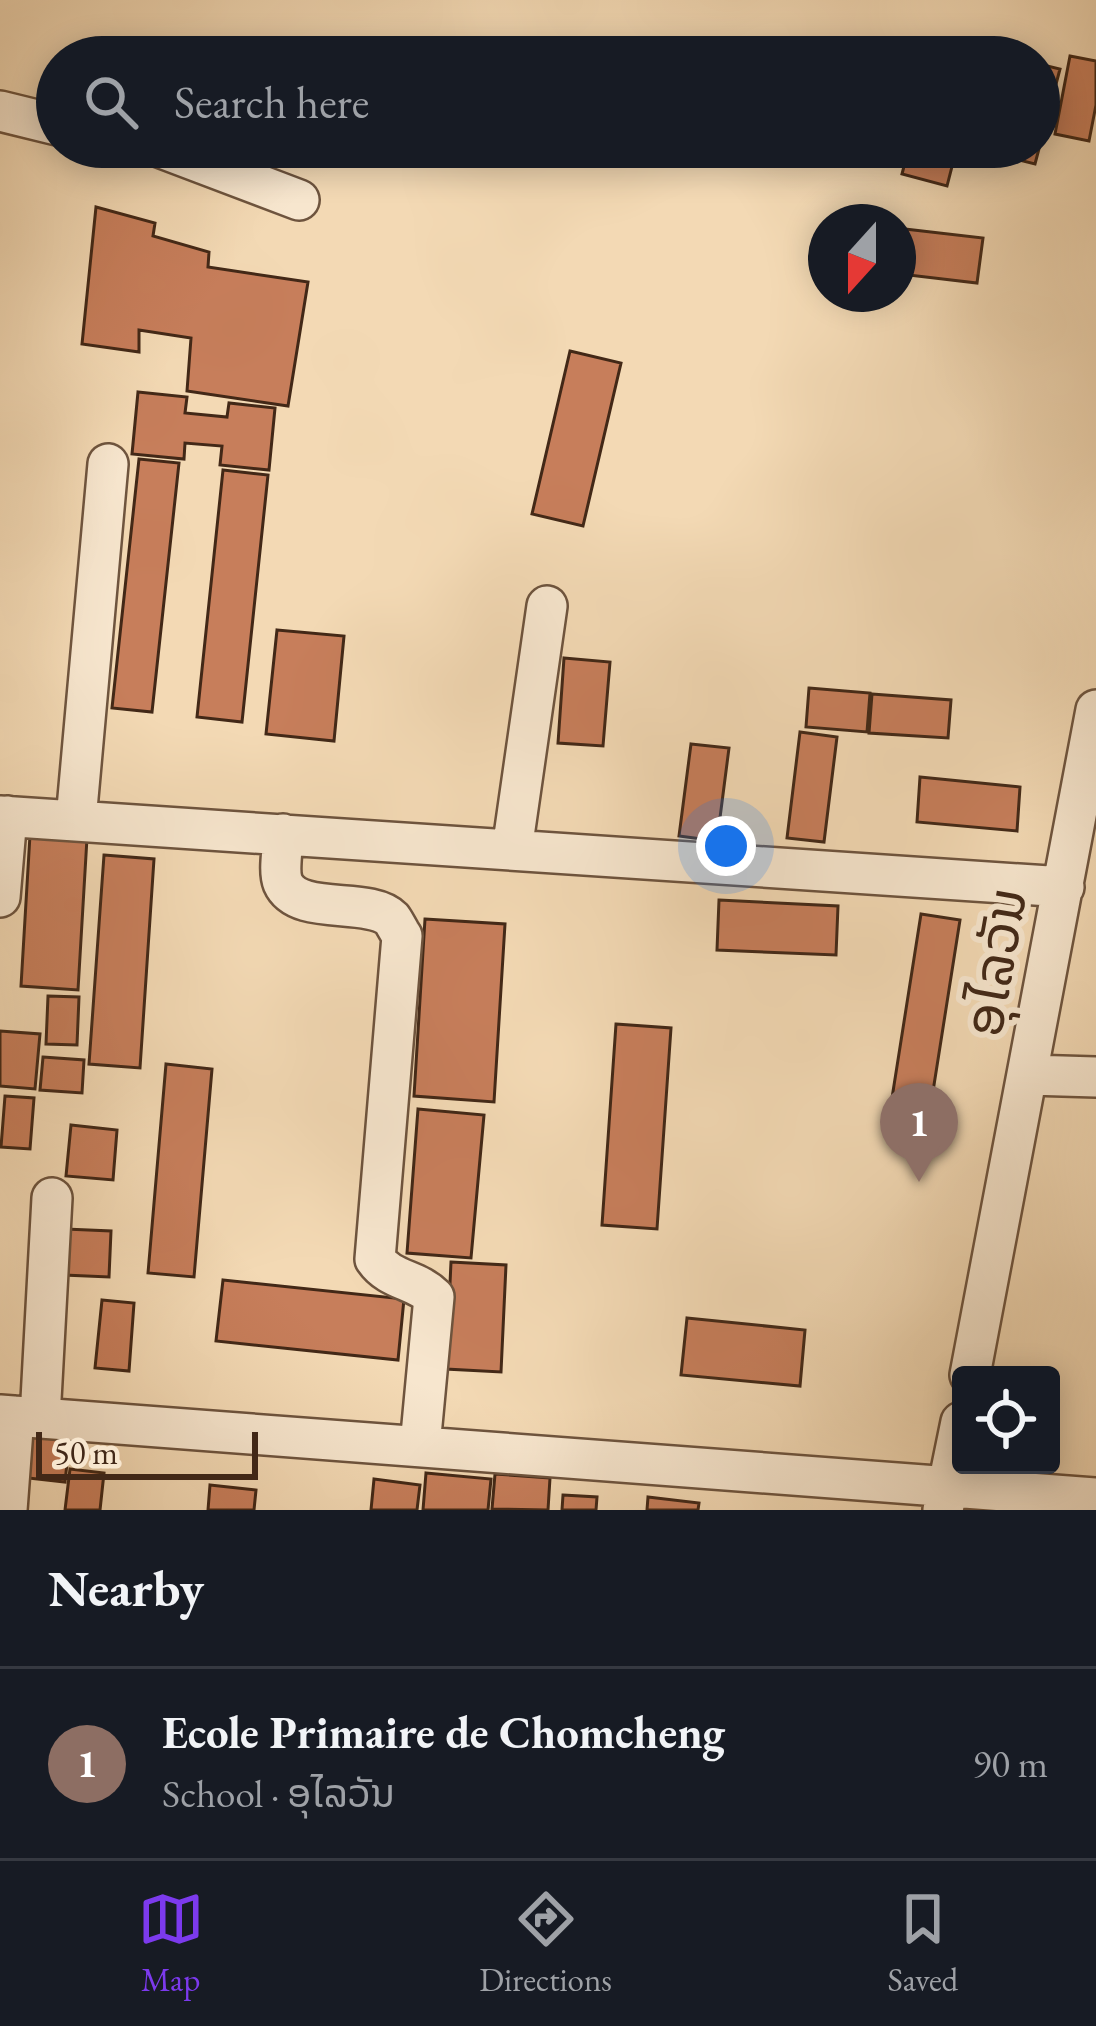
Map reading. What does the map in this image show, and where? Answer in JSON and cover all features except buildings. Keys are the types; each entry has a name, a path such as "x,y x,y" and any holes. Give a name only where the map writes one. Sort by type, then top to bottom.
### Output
{"street":[{"path":"0,111 36,120"},
{"path":"214,168 299,200"},
{"path":"76,820 108,464"},
{"path":"512,850 548,605"},
{"name":"ອຸໄລວັນ","path":"972,1366 1096,710"},
{"path":"0,897 3,816 1064,887"},
{"path":"283,834 282,882 290,892 306,901 377,911 393,920 402,936 375,1259 392,1276 434,1297 420,1446"},
{"path":"1029,1075 1096,1077"},
{"path":"7,1510 52,1198"},
{"path":"18,1416 420,1446 946,1499 1096,1498"},
{"path":"946,1499 952,1468"}],"place":[{"name":"Ecole Primaire de Chomcheng","path":"919,1182"}]}
